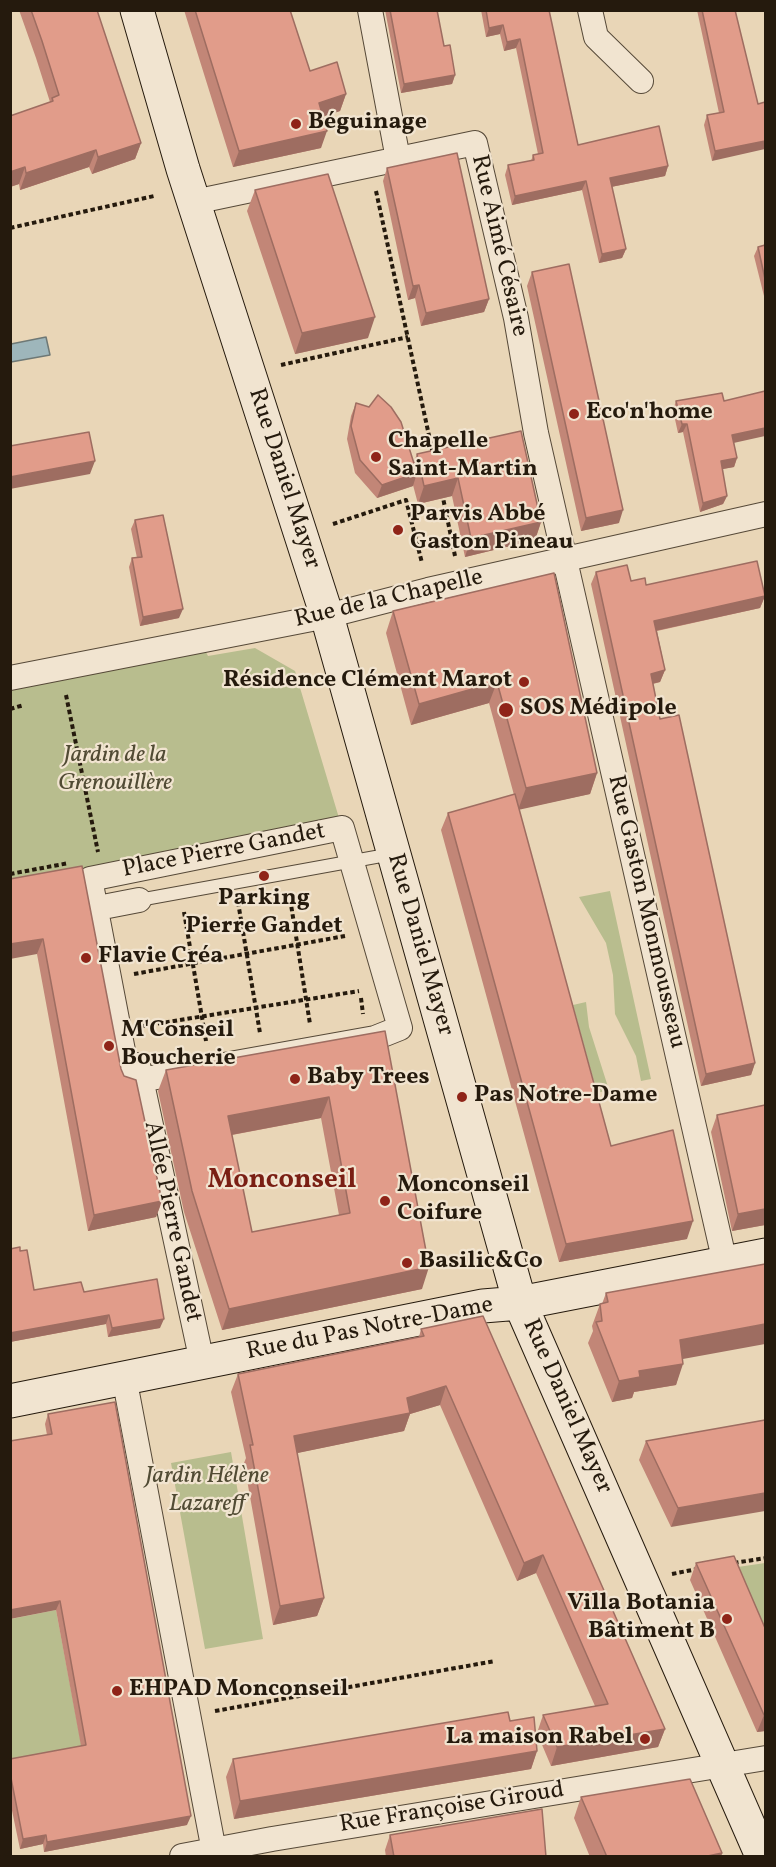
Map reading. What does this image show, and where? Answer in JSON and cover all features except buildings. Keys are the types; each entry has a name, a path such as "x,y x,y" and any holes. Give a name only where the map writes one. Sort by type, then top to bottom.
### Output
{"main road":[{"name":"Rue Daniel Mayer","path":"137,10 194,202 327,616 520,1304 762,1857"},
{"name":"Rue du Pas Notre-Dame","path":"10,1401 483,1306 520,1304 765,1255"}],"street":[{"path":"369,10 398,159"},
{"path":"590,10 596,37 641,81"},
{"name":"Rue Aimé Césaire","path":"194,202 475,143 516,318 536,433 565,560"},
{"name":"Rue de la Chapelle","path":"10,678 327,616 428,590 765,514"},
{"name":"Rue Gaston Monmousseau","path":"565,560 725,1263"},
{"name":"Place Pierre Gandet","path":"342,828 400,1028 375,1038 129,1082 90,879 102,876 342,828"},
{"name":"Place Pierre Gandet","path":"102,876 141,1081"},
{"name":"Place Pierre Gandet","path":"108,906 139,900"},
{"name":"Allée Pierre Gandet","path":"141,1081 202,1362"},
{"path":"124,1377 214,1851"},
{"name":"Rue Françoise Giroud","path":"182,1857 272,1839 765,1758"}],"lane":[{"path":"139,900 393,854"}],"path":[{"path":"370,165 436,466"},
{"path":"10,228 154,196"},
{"path":"280,365 408,337"},
{"path":"441,490 461,584"},
{"path":"333,524 406,500 428,590"},
{"path":"60,669 102,876"},
{"path":"286,873 311,1028"},
{"path":"234,883 260,1036"},
{"path":"181,893 207,1045"},
{"path":"121,977 372,931"},
{"path":"131,1028 359,991"},
{"path":"730,1564 765,1558"},
{"path":"671,1574 706,1568"},
{"path":"188,1716 495,1661"}],"green space":[{"name":"Jardin de la Grenouillère","path":"255,648 295,671 342,828 11,894 11,689 206,652 208,656"},
{"path":"610,891 651,1079 641,1081 636,1056 615,1014 613,975 606,943 579,897"},
{"path":"586,1002 589,1027 609,1090 597,1093 573,1005"},
{"name":"Jardin Hélène Lazareff","path":"231,1452 263,1639 205,1649 171,1463"},
{"path":"765,1563 765,1644 731,1568"},
{"path":"56,1610 83,1754 11,1768 11,1619"}],"water":[{"path":"46,337 50,355 11,362 11,344"}],"place":[{"name":"Béguinage","path":"296,124"},
{"name":"Eco'n'home","path":"574,414"},
{"name":"Chapelle Saint-Martin","path":"376,457"},
{"name":"Parvis Abbé Gaston Pineau","path":"398,530"},
{"name":"Résidence Clément Marot","path":"524,682"},
{"name":"SOS Médipole","path":"506,710"},
{"name":"Parking Pierre Gandet","path":"264,876"},
{"name":"Flavie Créa","path":"86,958"},
{"name":"M'Conseil Boucherie","path":"109,1046"},
{"name":"Baby Trees","path":"295,1079"},
{"name":"Pas Notre-Dame","path":"462,1097"},
{"name":"Monconseil Coifure","path":"385,1201"},
{"name":"Basilic&Co","path":"407,1263"},
{"name":"Villa Botania Bâtiment B","path":"727,1619"},
{"name":"EHPAD Monconseil","path":"117,1691"},
{"name":"La maison Rabel","path":"645,1739"}],"district":[{"name":"Monconseil","path":"282,1182"}]}
